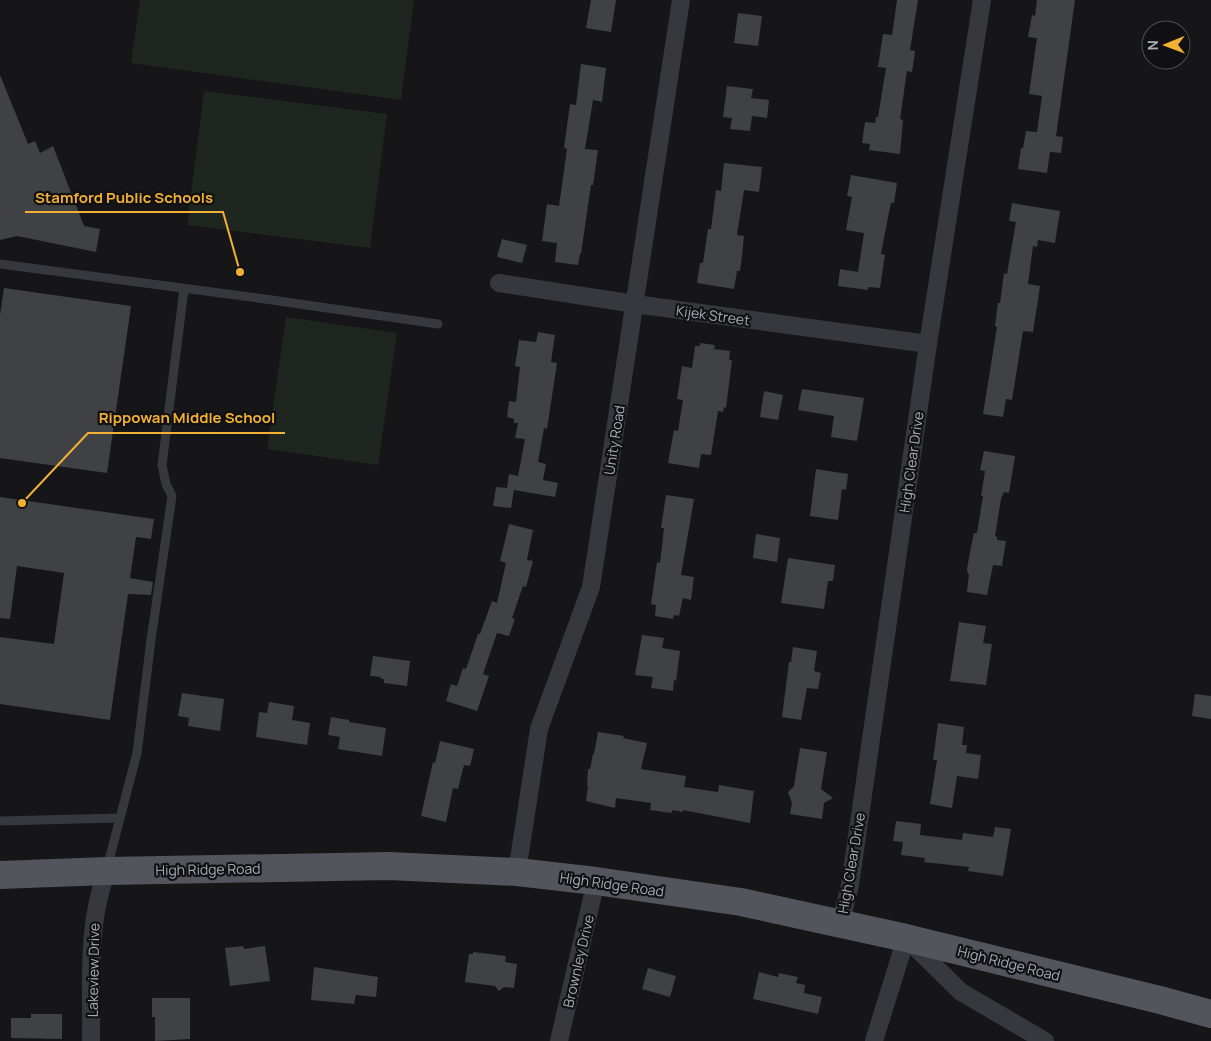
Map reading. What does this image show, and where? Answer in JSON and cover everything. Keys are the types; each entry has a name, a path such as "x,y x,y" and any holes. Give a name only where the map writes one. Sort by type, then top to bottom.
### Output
{"main road":[{"name":"High Ridge Road","path":"0,875 107,871 388,866 517,872 596,881 741,902 906,938 1211,1014"}],"street":[{"name":"Unity Road","path":"517,872 540,729 591,587 681,0"},
{"name":"High Clear Drive","path":"840,925 850,884 928,344 982,0"},
{"name":"Kijek Street","path":"498,283 635,304 928,344"},
{"name":"Lakeview Drive","path":"91,1041 92,928 100,888 107,871"},
{"name":"Brownley Drive","path":"559,1041 596,881"},
{"path":"874,1041 906,938 961,992 1046,1041"}],"lane":[{"path":"0,264 438,324"},
{"path":"107,871 137,752 172,496 166,484 162,465 184,289"},
{"path":"0,821 119,818"}],"shaded area":[{"path":"140,0 414,0 401,100 131,63"},
{"path":"204,91 387,114 370,248 187,225"},
{"path":"286,317 397,333 378,465 267,449"}],"building":[{"path":"591,0 616,0 611,32 586,28"},
{"path":"897,0 918,0 910,50 915,51 912,72 907,71 900,119 903,120 900,154 869,150 870,144 862,143 865,122 875,123 876,117 878,117 886,68 878,67 883,34 892,35"},
{"path":"1037,0 1075,0 1056,136 1063,137 1061,153 1050,152 1047,173 1018,169 1026,131 1037,132 1042,96 1029,94 1037,38 1028,37 1032,15 1035,16"},
{"path":"738,13 762,16 758,46 734,43"},
{"path":"581,64 606,68 602,102 593,100 585,149 598,150 578,265 555,262 557,243 542,241 547,204 559,206 567,149 564,148 570,104 576,105"},
{"path":"0,75 28,144 35,141 40,153 53,146 84,226 100,229 96,252 17,236 0,240"},
{"path":"727,86 753,89 751,98 769,100 767,118 752,116 750,131 730,129 732,118 723,117"},
{"path":"724,163 762,167 759,192 744,190 737,235 744,236 742,256 740,271 737,271 734,289 697,283 700,263 703,263 708,229 711,229 716,190 721,191"},
{"path":"851,175 897,183 881,254 885,255 880,288 868,287 868,290 838,286 840,269 858,272 864,233 846,230 852,197 847,196"},
{"path":"1012,203 1060,211 1055,243 1038,240 1037,247 1033,246 1028,284 1040,286 1033,332 1023,331 1012,400 1006,399 1003,417 983,414 997,327 995,326 998,303 1000,303 1004,273 1007,274 1016,222 1009,221"},
{"path":"502,239 527,245 522,263 497,257"},
{"path":"4,288 131,306 107,473 0,458 0,315"},
{"path":"538,332 555,335 551,362 557,363 547,429 544,428 538,462 546,464 543,480 558,483 555,497 514,490 511,508 493,506 496,487 507,488 509,474 518,476 525,439 515,438 518,423 514,423 514,419 507,417 509,401 516,402 520,367 515,366 519,340 536,342"},
{"path":"700,343 715,345 714,349 730,351 729,360 732,360 726,408 724,407 723,412 718,411 711,455 701,454 699,468 668,463 674,430 678,431 683,400 677,399 682,366 692,368 695,346 700,346"},
{"path":"802,389 864,398 857,441 831,437 834,416 798,410"},
{"path":"764,391 783,395 778,420 760,417"},
{"path":"984,451 1015,456 1009,493 1004,492 1001,499 995,536 997,540 1006,541 1002,566 993,565 987,595 967,592 969,574 967,569 974,533 977,533 983,496 981,496 985,471 980,470"},
{"path":"816,469 848,474 846,490 842,489 838,520 810,516"},
{"path":"666,495 694,499 681,575 694,577 691,600 683,598 679,616 674,615 673,619 655,616 656,605 651,604 657,562 660,563 664,528 661,528"},
{"path":"0,497 154,519 151,539 136,537 130,578 153,582 151,595 128,594 110,720 0,704 0,637 54,644 64,573 17,566 10,619 0,618"},
{"path":"509,524 533,530 527,560 533,561 526,587 523,586 512,618 515,619 509,636 497,633 483,674 489,676 477,711 446,701 451,684 457,686 463,668 466,669 492,601 497,603 506,563 500,561"},
{"path":"756,534 780,538 777,562 753,558"},
{"path":"788,558 835,565 833,581 828,581 824,609 781,603"},
{"path":"959,622 986,626 983,643 992,644 986,685 950,681"},
{"path":"642,635 664,638 662,648 680,651 673,691 651,688 653,677 635,675"},
{"path":"793,647 817,651 814,671 821,673 818,689 807,688 801,720 782,717 789,662 791,662"},
{"path":"373,656 410,661 407,686 384,683 384,679 381,679 381,677 370,676"},
{"path":"182,693 224,699 220,731 188,726 189,718 178,716"},
{"path":"1195,694 1211,696 1211,719 1192,716"},
{"path":"269,702 294,706 292,720 310,723 307,745 256,737 259,712 267,713"},
{"path":"331,717 386,728 382,756 338,749 340,737 328,735"},
{"path":"938,723 964,727 962,745 967,745 966,753 981,755 978,779 957,776 952,808 930,804 937,760 933,760"},
{"path":"598,732 624,736 623,738 647,743 641,769 686,776 684,787 718,792 719,785 754,791 750,823 683,810 683,812 673,810 671,813 650,810 651,803 616,798 615,808 586,801 588,769 590,769"},
{"path":"440,741 474,749 470,766 464,765 458,789 453,788 446,822 421,816 433,762 435,763"},
{"path":"800,748 827,752 821,789 833,798 824,803 822,819 790,814 792,803 788,792 794,786"},
{"path":"896,821 921,824 920,835 962,840 963,833 993,837 995,827 1011,829 1003,876 968,871 969,867 924,862 925,858 901,855 903,842 893,841"},
{"path":"243,946 244,949 265,946 270,981 230,986 225,948"},
{"path":"473,952 506,956 505,962 517,964 514,988 504,987 499,991 495,986 465,982 469,954 473,954"},
{"path":"314,967 378,977 376,997 356,995 354,1004 311,1000"},
{"path":"648,968 676,976 670,997 642,989"},
{"path":"759,972 778,977 779,973 798,977 796,983 805,985 804,993 822,997 818,1014 753,999"},
{"path":"152,998 190,998 190,1039 155,1041 155,1017 152,1017"},
{"path":"31,1014 62,1014 62,1039 11,1038 11,1018 31,1018"}],"place":[{"name":"Stamford Public Schools","path":"240,272"},
{"name":"Rippowan Middle School","path":"22,503"}]}
